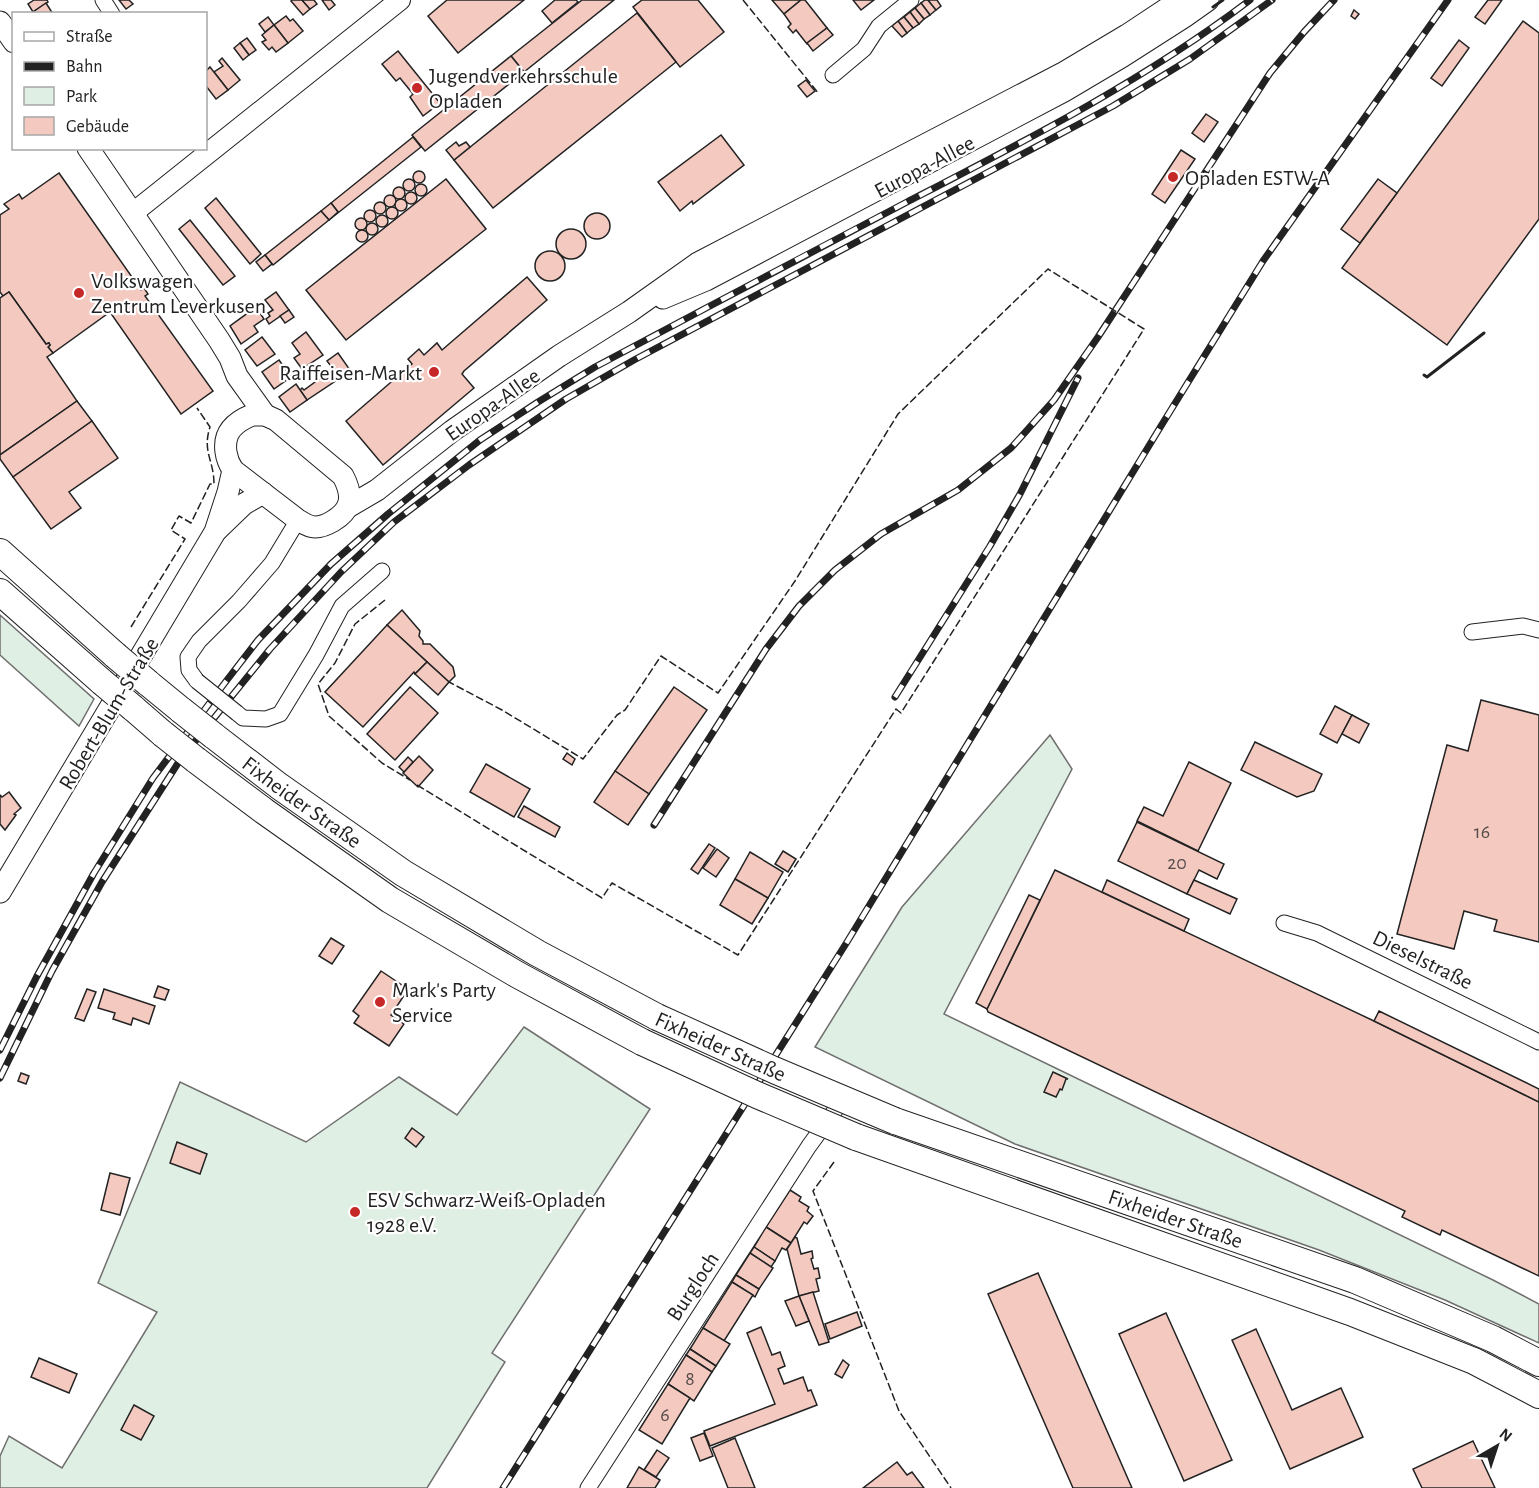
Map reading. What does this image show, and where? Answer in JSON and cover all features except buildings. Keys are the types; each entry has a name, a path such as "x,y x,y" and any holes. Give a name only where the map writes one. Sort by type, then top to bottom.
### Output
{"highway":[{"name":"Fixheider Straße","path":"0,552 148,683 279,786 402,873 537,953 657,1017 895,1121 1355,1280 1493,1339 1539,1363"},
{"name":"Fixheider Straße","path":"0,592 163,734 264,811 390,900 518,975 642,1042 856,1137 1350,1311 1474,1361 1539,1395"}],"main road":[{"name":"Europa-Allee","path":"298,520 314,527 325,526 337,519 348,507 365,498 470,418 698,263 1065,72 1127,36 1180,0"},
{"name":"Europa-Allee","path":"629,312 706,280 1064,92 1208,0"},
{"path":"0,22 12,39"},
{"path":"89,150 219,340 237,376 264,415"},
{"path":"237,376 240,420"},
{"path":"298,520 233,470 228,463 226,437 240,420 252,415 264,415 276,420 343,476 349,487 348,507"},
{"name":"Robert-Blum-Straße","path":"0,892 215,532 233,470"},
{"path":"343,476 368,483 388,480"},
{"name":"Robert-Blum-Straße","path":"215,532 244,504 263,493"}],"street":[{"path":"207,150 400,0"},
{"path":"833,75 864,49 879,26 911,0"},
{"path":"133,213 204,152"},
{"name":"Robert-Blum-Straße","path":"298,520 272,563 239,601 199,641 188,657 189,670 197,681 243,718 266,719 280,714 316,655 342,606 382,571"},
{"path":"1472,632 1523,626 1539,630"},
{"name":"Dieselstraße","path":"1284,923 1317,933 1539,1042"},
{"name":"Burgloch","path":"588,1488 809,1146 836,1109"}],"green space":[{"path":"0,615 94,699 79,726 0,655"},
{"path":"1050,735 1072,769 944,1014 1539,1304 1539,1343 1445,1300 1319,1250 1015,1144 815,1047 902,907"},
{"name":"ESV Schwarz-Weiß-Opladen 1928 e.V.","path":"524,1027 650,1109 492,1353 505,1362 427,1488 0,1488 0,1456 9,1436 62,1468 157,1312 98,1283 180,1082 306,1142 399,1077 457,1115"}],"railway":[{"path":"0,1050 37,976 94,873 153,778 258,640 331,564 388,514 480,440 595,367 1083,108 1169,57 1250,0"},
{"path":"0,1078 52,971 102,882 180,760 270,649 341,572 394,522 469,465 566,399 634,360 1113,106 1190,59 1272,0"},
{"path":"654,825 766,649 799,606 835,570 881,534 958,490 1011,448 1054,400 1098,337 1270,73 1334,0"},
{"path":"503,1488 847,942 1263,261 1448,0"},
{"path":"895,697 1020,494 1078,378"}],"fence":[{"path":"743,0 819,94"},
{"path":"417,785 602,898 612,883 738,955 896,709 901,713 1144,329 1048,269 898,414 795,581 718,693 661,656 625,710 617,715 583,759 502,710 449,682"},
{"path":"131,627 185,539 171,530 179,516 191,523 210,484 214,484 207,443 210,427 197,408"},
{"path":"385,600 355,624 335,663 318,684 329,716 382,763 410,780"},
{"path":"834,1162 813,1191 899,1411 951,1488"}],"wall":[{"path":"1213,7 1223,0"},
{"path":"1424,375 1427,377 1484,333"}],"place":[{"name":"Jugendverkehrsschule Opladen","path":"417,88"},
{"name":"Opladen ESTW-A","path":"1173,177"},
{"name":"Volkswagen Zentrum Leverkusen","path":"79,293"},
{"name":"Raiffeisen-Markt","path":"434,372"},
{"name":"Mark's Party Service","path":"380,1002"},
{"name":"ESV Schwarz-Weiß-Opladen 1928 e.V.","path":"355,1212"}]}
